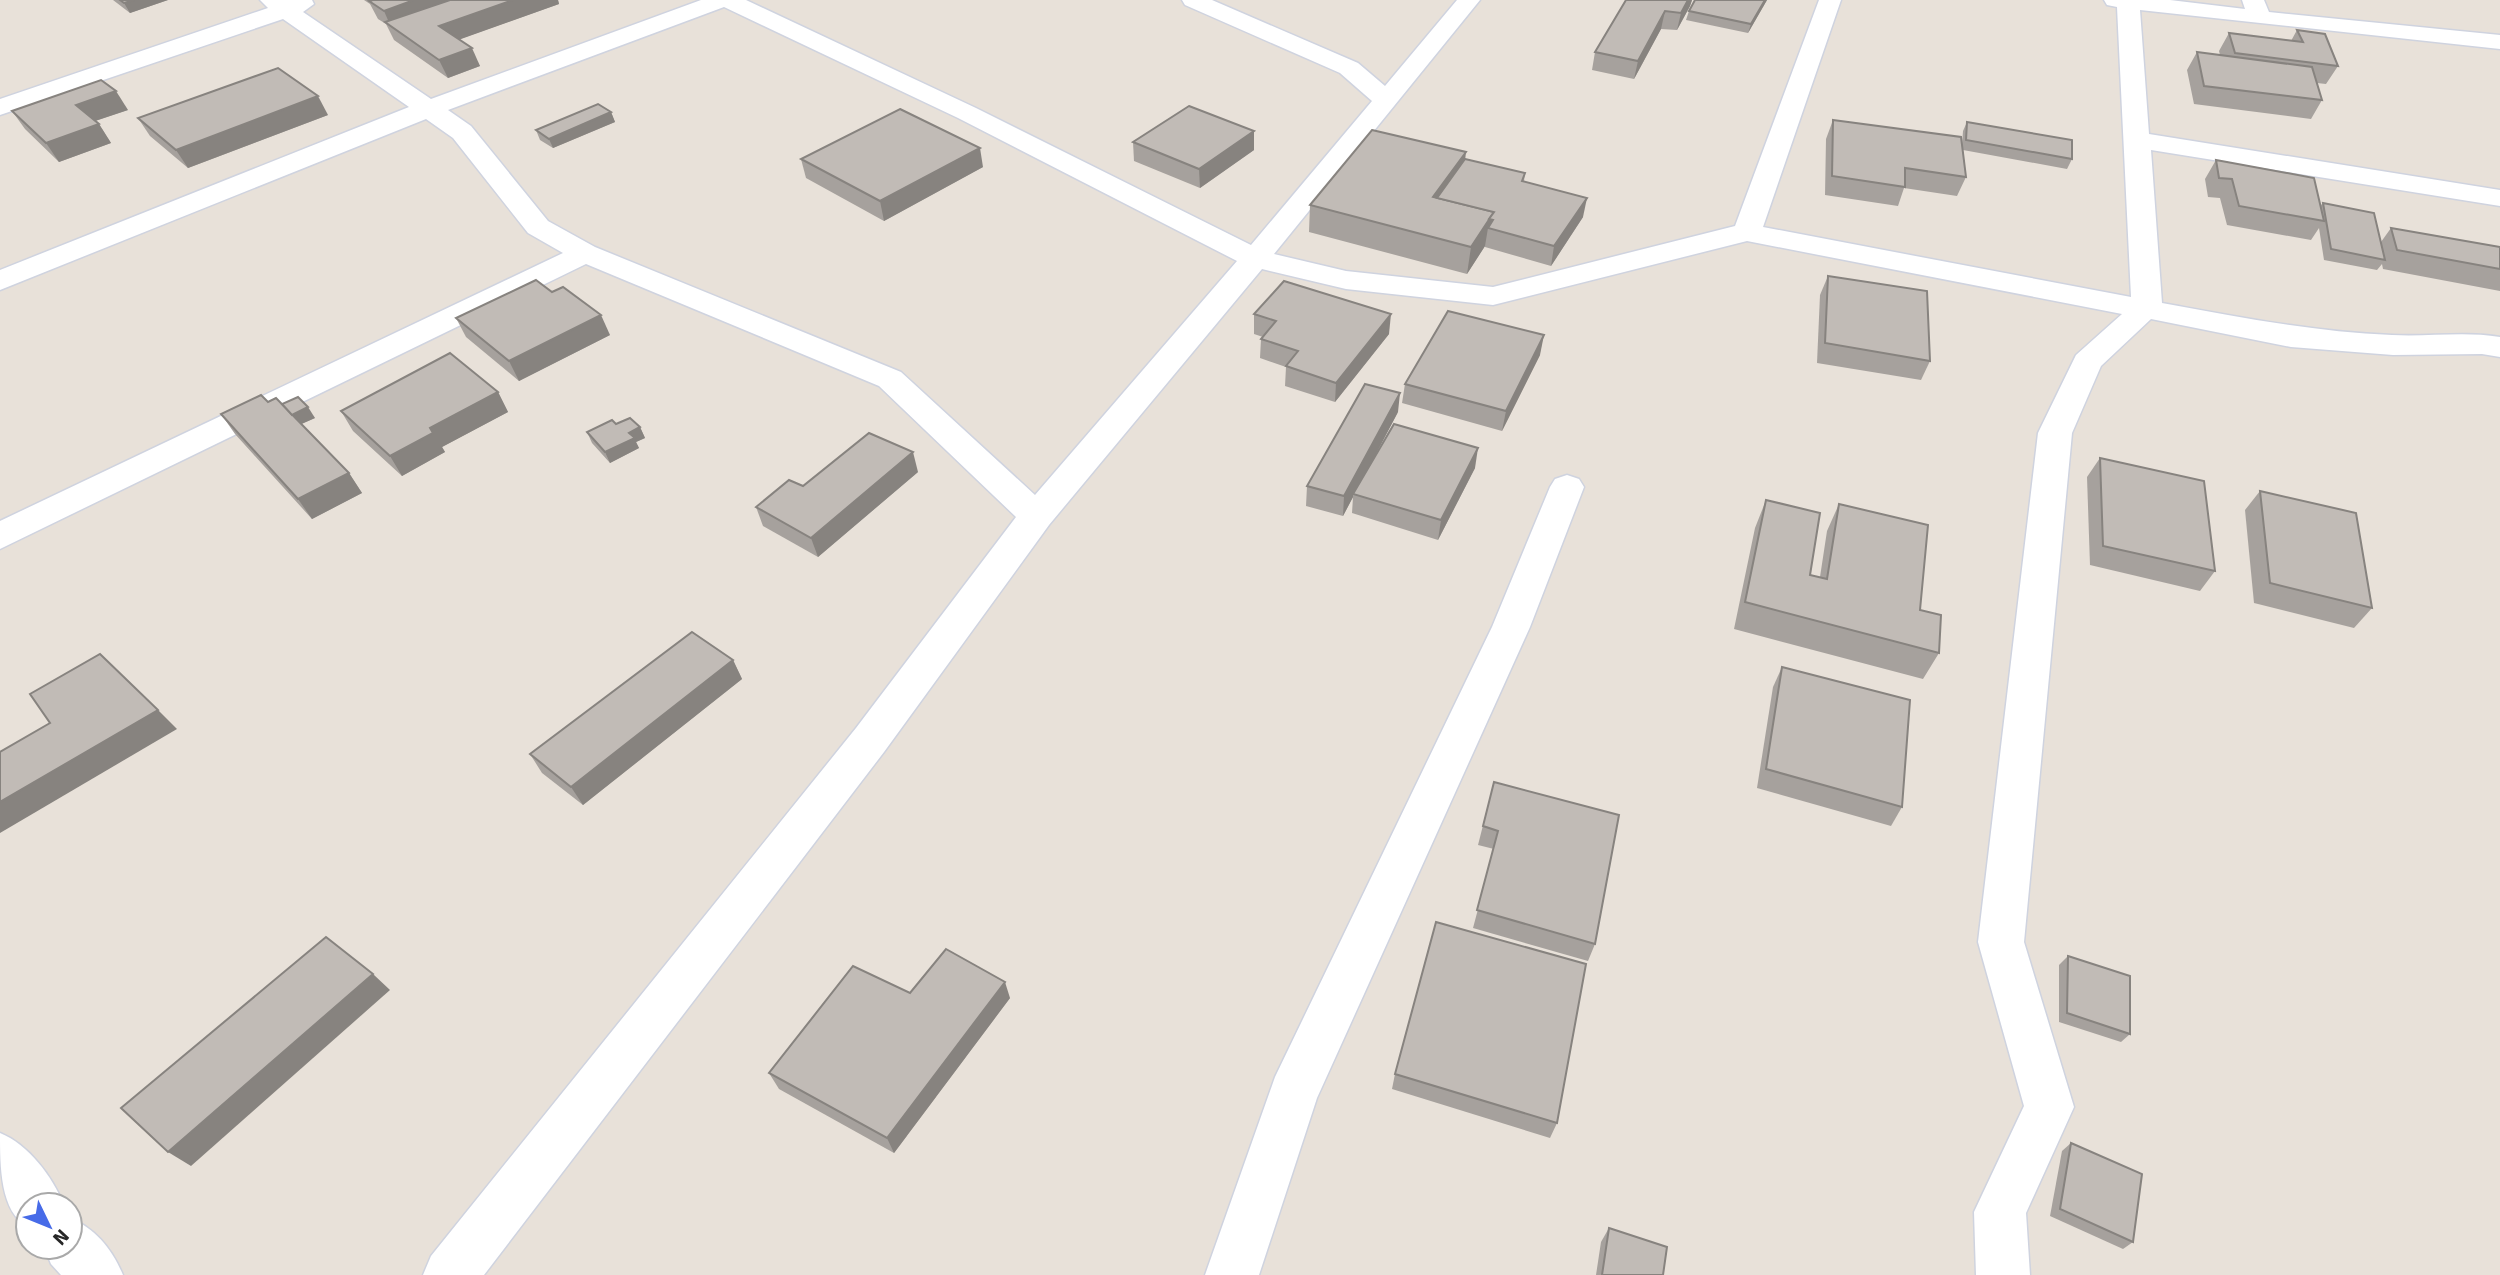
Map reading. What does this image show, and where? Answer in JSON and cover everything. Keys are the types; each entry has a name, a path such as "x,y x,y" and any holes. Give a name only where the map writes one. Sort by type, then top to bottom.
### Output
{"street":[{"path":"0,107 278,5 316,0"},
{"path":"0,281 429,108 722,0"},
{"path":"727,0 967,113 1254,258 1346,280 1493,296 1747,232 2147,307 2291,337 2393,345 2483,345 2500,348"},
{"path":"1193,0 1349,68 1385,99"},
{"path":"450,1275 870,740 1036,516 1149,387 1469,0"},
{"path":"1747,232 1830,0"},
{"path":"2147,307 2137,140 2122,1 2256,9 2500,43"},
{"path":"278,5 462,132 538,227 585,253 890,379 1036,516"},
{"path":"2137,140 2500,198"},
{"path":"0,536 585,253"},
{"path":"2003,1275 2000,1212 2049,1107 2001,942 2055,433 2087,362 2147,307"},
{"path":"1232,1275 1293,1094 1511,627 1567,487"},
{"path":"0,1158 27,1191"},
{"path":"84,1261 96,1275"}],"building":[{"path":"414,0 384,11 369,1"},
{"path":"450,0 513,0 439,26 472,48 439,60 385,22"},
{"path":"1626,0 1688,0 1681,13 1665,11 1638,61 1595,52"},
{"path":"1695,0 1765,0 1751,24 1689,11"},
{"path":"2297,30 2325,34 2338,66 2235,53 2229,33 2303,42"},
{"path":"2197,52 2312,67 2322,100 2204,86"},
{"path":"278,68 318,96 176,150 138,118"},
{"path":"101,80 116,91 76,105 99,124 46,143 12,111"},
{"path":"598,104 611,112 549,139 536,130"},
{"path":"1189,106 1254,131 1199,169 1133,142"},
{"path":"900,109 980,148 880,201 801,159"},
{"path":"1833,120 1961,137 1966,177 1905,168 1905,187 1832,176"},
{"path":"1967,122 2072,140 2072,159 1966,140"},
{"path":"1372,130 1466,152 1433,197 1494,212 1471,247 1310,205"},
{"path":"1465,159 1525,173 1522,181 1587,198 1554,246 1488,228 1493,220 1489,219 1494,212 1437,198"},
{"path":"2216,160 2314,178 2324,221 2239,206 2232,179 2219,178"},
{"path":"2323,203 2374,213 2385,260 2331,249"},
{"path":"2391,228 2500,247 2500,269 2397,250"},
{"path":"1828,276 1927,291 1930,361 1825,343"},
{"path":"536,280 552,292 563,287 601,315 509,361 456,318"},
{"path":"1284,281 1391,314 1336,383 1286,366 1298,351 1261,339 1276,321 1254,314"},
{"path":"1448,311 1544,335 1506,411 1405,384"},
{"path":"450,353 498,392 430,428 433,433 390,456 341,411"},
{"path":"1365,384 1400,393 1344,496 1307,486"},
{"path":"261,395 268,402 276,398 349,473 298,499 221,414"},
{"path":"298,397 308,407 292,415 282,404"},
{"path":"630,418 640,427 629,433 635,438 605,452 587,432 612,420 616,424"},
{"path":"1394,424 1478,448 1441,520 1353,494"},
{"path":"869,433 913,452 811,538 756,507 789,480 803,486"},
{"path":"2100,458 2204,481 2215,571 2103,546"},
{"path":"2260,491 2356,513 2372,608 2270,583"},
{"path":"1766,500 1820,513 1810,575 1827,579 1839,504 1928,525 1920,610 1941,615 1939,653 1745,602"},
{"path":"692,632 733,660 571,787 530,754"},
{"path":"100,654 158,710 0,802 0,752 50,723 30,694"},
{"path":"1782,667 1910,700 1902,807 1766,769"},
{"path":"1494,782 1619,815 1595,944 1477,910 1498,831 1483,826"},
{"path":"1436,922 1586,964 1557,1123 1395,1074"},
{"path":"326,937 373,974 168,1152 121,1108"},
{"path":"946,949 1005,982 887,1138 769,1073 853,966 910,993"},
{"path":"2068,956 2130,976 2130,1034 2067,1013"},
{"path":"2071,1143 2142,1174 2133,1242 2060,1209"},
{"path":"1609,1228 1667,1247 1663,1275 1602,1275"}]}
